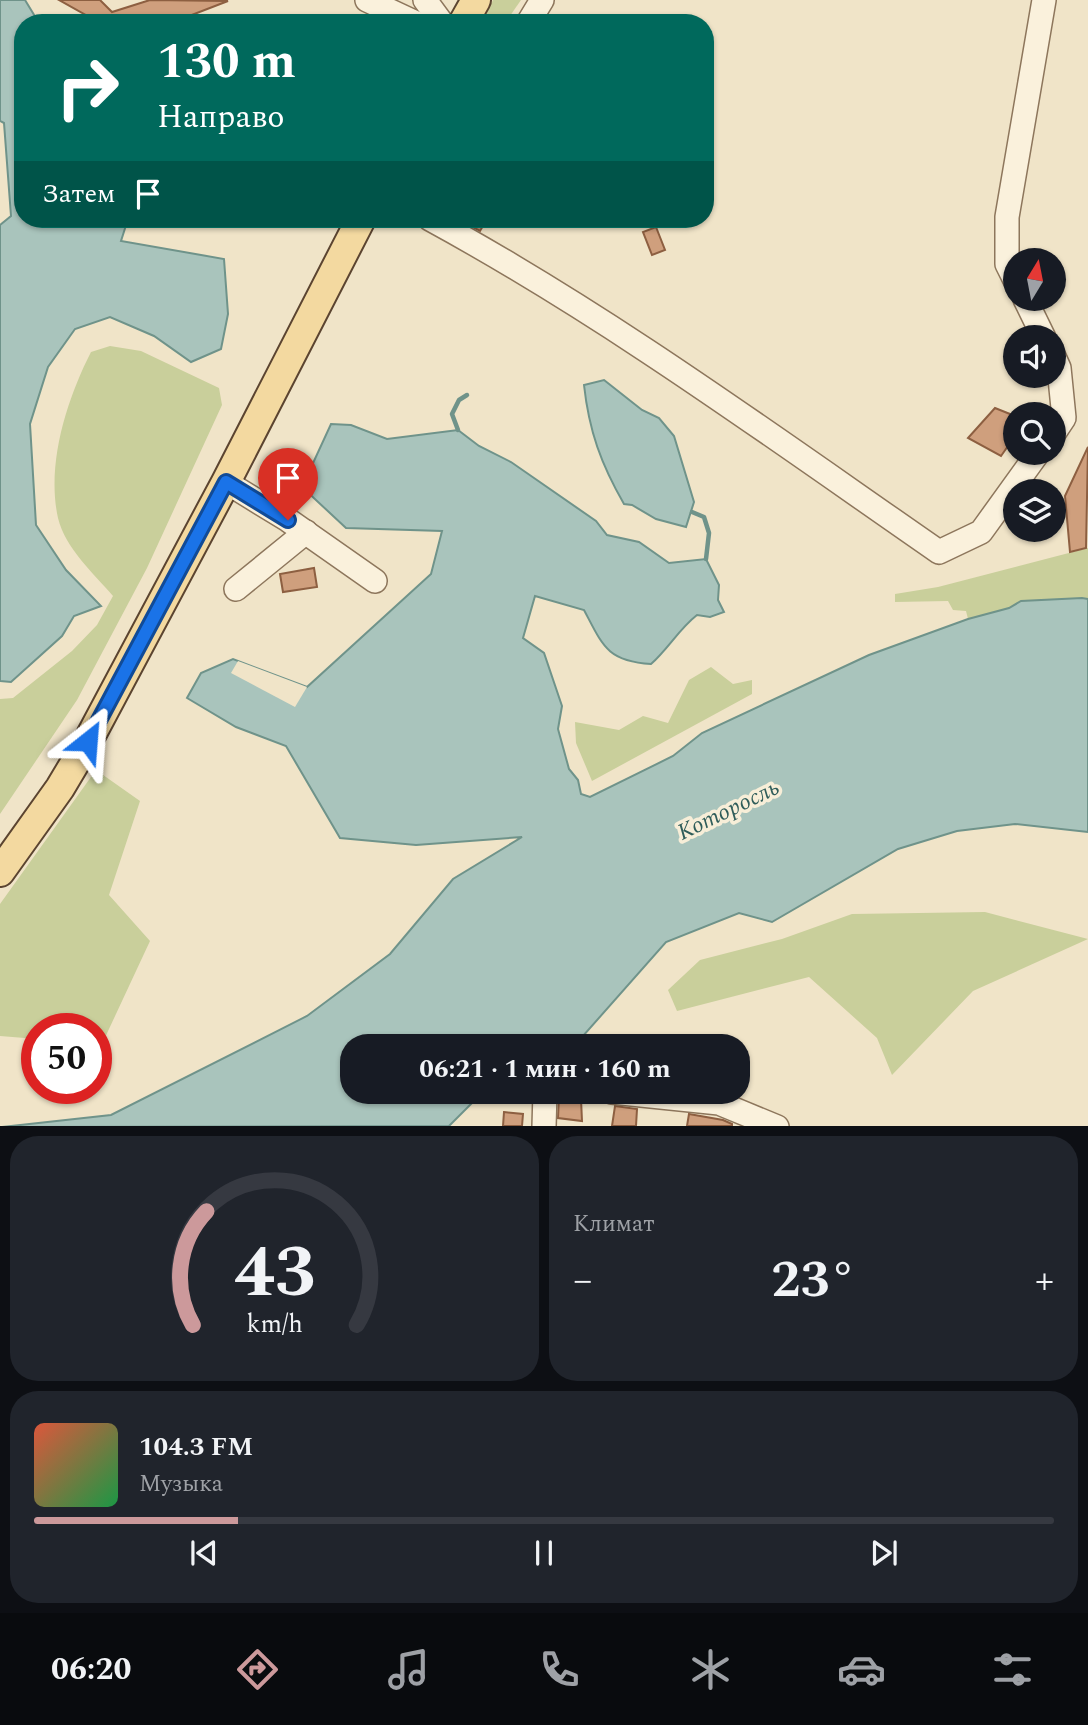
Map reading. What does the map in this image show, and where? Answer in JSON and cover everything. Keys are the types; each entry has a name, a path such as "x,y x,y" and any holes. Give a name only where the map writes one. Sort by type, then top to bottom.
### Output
{"main road":[{"path":"0,872 60,788 88,741 226,482 356,228"}],"street":[{"path":"367,0 397,14"},
{"path":"1007,248 1007,218 1044,0"},
{"path":"447,228 475,243 703,388 939,552 981,532 1029,465"},
{"path":"226,482 306,532 374,581"},
{"path":"236,589 306,532"},
{"path":"544,1126 545,1104"},
{"path":"722,1104 778,1126"}],"green space":[{"path":"493,0 521,0 511,14 486,14"},
{"path":"110,346 141,351 219,388 222,405 147,568 77,700 0,814 0,699 13,698 72,651 97,625 113,596 67,540 58,518 55,497 57,454 74,390 91,352"},
{"path":"1088,548 1088,599 1021,601 1009,608 968,619 966,611 953,610 948,601 895,602 895,594 938,587"},
{"path":"711,667 733,684 752,680 752,694 592,781 576,743 575,722 619,730 643,716 668,723 689,680"},
{"path":"96,770 140,801 109,895 150,941 112,1023 112,1013 21,1013 21,1038 0,1036 0,904"},
{"path":"985,912 1088,939 973,991 892,1075 877,1038 809,977 677,1011 668,990 700,960 782,939 852,914"}],"water":[{"path":"0,0 25,0 34,14 14,14 14,228 125,228 121,241 224,259 228,314 221,349 191,362 154,336 110,317 75,329 48,367 30,424 36,525 66,570 101,606 74,616 62,636 11,682 0,681 0,225 11,216 4,123 0,121"},
{"path":"604,380 642,410 659,418 674,436 694,502 686,527 656,519 632,505 624,504 597,447 586,402 584,385"},
{"name":"Которосль","path":"331,424 351,425 387,439 458,430 479,446 511,462 596,521 607,535 639,542 669,563 706,559 719,585 718,600 724,612 710,617 697,615 651,664 615,655 602,642 584,610 535,596 523,638 544,653 562,706 558,729 569,769 578,780 581,794 590,797 673,756 702,733 869,655 968,619 1009,608 1021,601 1088,599 1088,832 1015,824 957,831 898,849 772,922 739,913 666,942 585,1034 340,1034 340,1104 471,1104 449,1126 11,1126 111,1115 307,1016 390,954 453,879 522,837 416,845 340,838 286,746 236,727 187,698 201,673 233,659 307,687 431,574 442,531 346,528 302,487"}],"pier":[{"path":"238,661 307,687 295,707 231,673"}],"building":[{"path":"59,0 100,0 112,12 150,0 228,1 194,14 84,14"},
{"path":"656,228 665,250 652,255 643,232"},
{"path":"995,408 1003,411 1001,456 968,438"},
{"path":"1088,447 1086,548 1070,552 1066,507 1066,494"},
{"path":"314,568 317,587 283,592 280,574"},
{"path":"559,1104 581,1104 582,1121 558,1118"},
{"path":"615,1106 637,1109 636,1126 612,1126"},
{"path":"504,1112 523,1114 522,1126 503,1126"},
{"path":"689,1114 723,1120 732,1126 687,1126"}],"waterway":[{"path":"458,430 452,414 459,400 467,395"},
{"path":"692,512 704,517 709,533 706,559"}],"route":[{"path":"88,741 226,482 288,520"}]}
